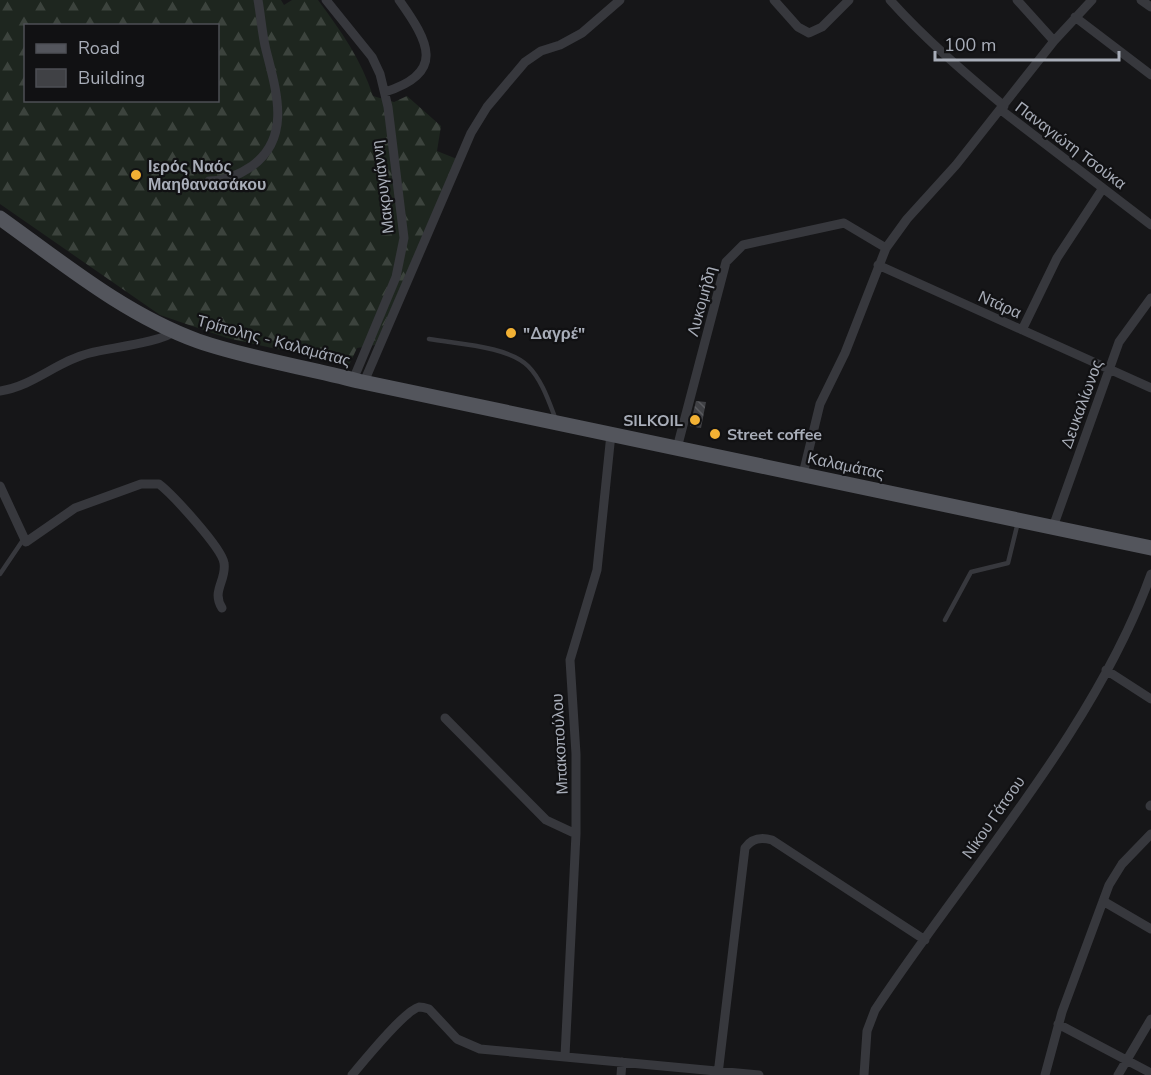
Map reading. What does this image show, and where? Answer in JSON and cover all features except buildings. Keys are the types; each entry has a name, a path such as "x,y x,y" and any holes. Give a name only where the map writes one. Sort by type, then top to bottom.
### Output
{"main road":[{"name":"Τρίπολης - Καλαμάτας","path":"0,218 107,294 175,331 260,359 358,381"},
{"name":"Καλαμάτας","path":"358,381 1151,548"}],"street":[{"path":"209,181 229,178 248,168 265,153 275,135 278,97 266,48 258,0"},
{"name":"Μακρυγιάννη","path":"326,0 372,57 380,74 385,92 404,238 396,277 358,381"},
{"path":"385,92 408,84 418,77 426,65 425,48 419,32 399,0"},
{"path":"358,381 471,133 487,107 525,62 541,51 560,45 582,33 620,0"},
{"path":"774,0 798,27 809,33 822,27 849,0"},
{"name":"Παναγιώτη Τσούκα","path":"890,0 913,26 1002,108 1151,225"},
{"path":"1017,0 1054,41"},
{"path":"803,474 820,404 851,338 886,248 907,219 956,165 1054,41 1092,0"},
{"path":"1141,0 1151,7"},
{"path":"1075,17 1151,75"},
{"path":"1023,330 1057,258 1103,188"},
{"name":"Λυκομήδη","path":"677,448 726,262 736,249 757,241 844,223 886,248"},
{"name":"Ντάρα","path":"878,265 1151,388"},
{"name":"Δευκαλίωνος","path":"1053,527 1119,342 1151,298"},
{"path":"0,391 31,382 70,358 130,343 161,339 175,331"},
{"name":"Μπακοπούλου","path":"565,1056 576,834 576,745 570,660 597,570 611,434"},
{"path":"0,486 23,540 29,542 75,508 133,487 154,483 164,488 222,556 224,568 217,593 222,608"},
{"name":"Νίκου Γάτσου","path":"864,1075 867,1031 871,1018 1074,726 1132,621 1151,574"},
{"path":"1106,670 1151,699"},
{"path":"445,718 546,820 576,834"},
{"path":"1046,1075 1058,1024 1103,901 1122,864 1151,834"},
{"path":"718,1073 745,849 749,843 764,838 772,840 925,940"},
{"path":"1103,901 1151,929"},
{"path":"352,1075 377,1046 419,1007 429,1009 457,1039 473,1047 718,1073 759,1075"},
{"path":"1118,1075 1151,1019"},
{"path":"1058,1024 1151,1073"},
{"path":"621,1075 622,1062"}],"lane":[{"path":"429,339 507,353 528,365 549,401 556,423"},
{"path":"945,620 971,572 1008,563 1019,520"},
{"path":"0,574 23,540"}],"green space":[{"path":"0,0 281,0 284,5 292,0 318,0 356,58 373,96 394,102 407,96 441,126 437,151 457,159 375,345 357,348 349,365 227,338 160,315 0,204"}],"place":[{"name":"Ιερός Ναός Μαηθανασάκου","path":"136,175"},
{"name":"\"Δαγρέ\"","path":"511,333"},
{"name":"SILKOIL","path":"695,420"},
{"name":"Street coffee","path":"715,434"}]}
